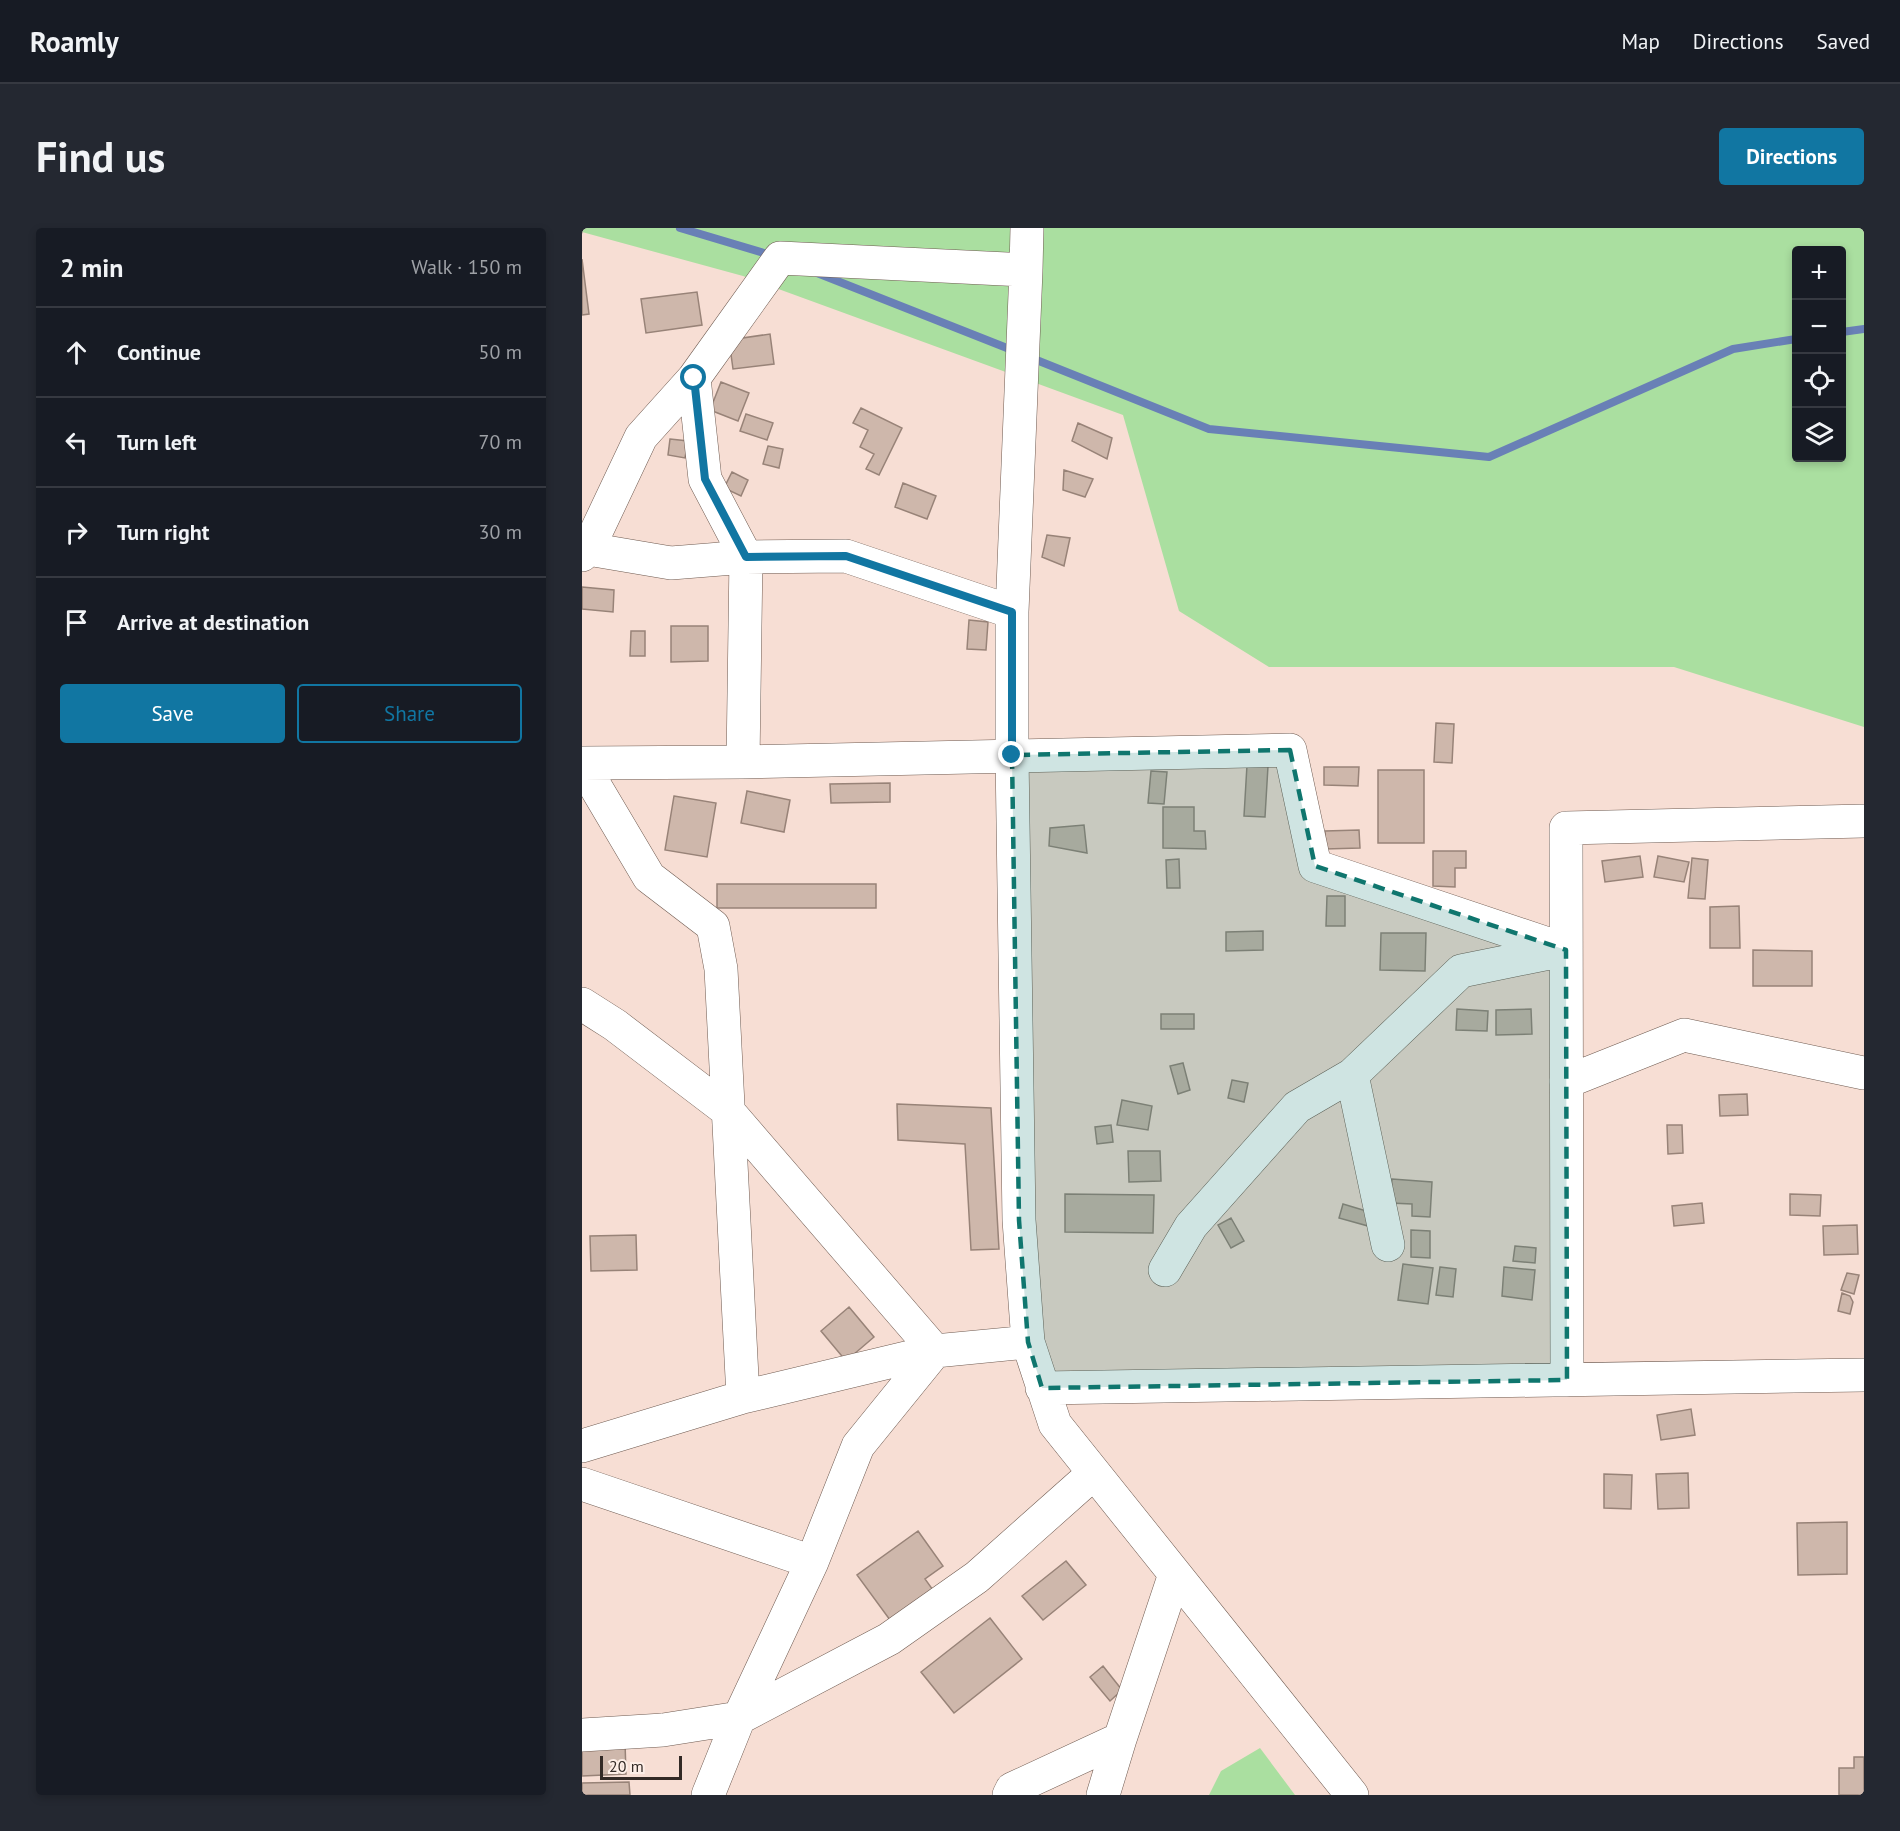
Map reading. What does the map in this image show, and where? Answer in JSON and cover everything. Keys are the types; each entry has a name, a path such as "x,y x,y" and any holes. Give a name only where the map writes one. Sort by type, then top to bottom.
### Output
{"street":[{"path":"1027,228 1012,612 1012,755 1019,1220 1028,1342 1055,1424 1352,1795"},
{"path":"1012,612 846,556 746,557 671,563 585,552 640,437 694,378 780,258 1026,270"},
{"path":"694,378 705,479 746,557 743,762"},
{"path":"582,763 743,762 1290,750 1314,866 1566,950"},
{"path":"582,763 649,877 713,926 721,969 743,1397"},
{"path":"1567,1380 1566,828 1864,821"},
{"path":"1165,1270 1191,1226 1296,1107 1352,1075 1461,971 1566,950"},
{"path":"582,1004 615,1025 728,1111 935,1351"},
{"path":"1566,1082 1684,1035 1864,1073"},
{"path":"1352,1075 1388,1245"},
{"path":"582,1446 743,1397 935,1351 1028,1342"},
{"path":"708,1795 739,1718 812,1562 858,1446 935,1351"},
{"path":"1042,1388 1864,1375"},
{"path":"582,1735 663,1730 739,1718 889,1639 977,1577 1094,1473"},
{"path":"582,1484 812,1562"},
{"path":"1103,1795 1175,1574"},
{"path":"1009,1795 1012,1789 1120,1739"}],"highlighted area":[{"path":"1290,750 1315,866 1566,950 1567,1380 1042,1388 1028,1342 1019,1220 1012,755"}],"green space":[{"path":"582,228 1864,228 1864,727 1674,667 1269,667 1179,611 1123,415 743,276 582,232"},
{"path":"1260,1748 1295,1795 1209,1795 1221,1771"}],"building":[{"path":"582,259 589,314 582,315"},
{"path":"697,292 702,325 646,333 641,299"},
{"path":"770,334 774,364 733,369 729,340"},
{"path":"721,382 749,393 738,421 710,410"},
{"path":"861,408 902,428 879,475 866,469 874,454 860,447 868,430 853,423"},
{"path":"746,414 773,423 767,440 740,431"},
{"path":"1078,423 1112,438 1107,459 1072,441"},
{"path":"670,439 688,441 685,458 668,455"},
{"path":"768,446 783,449 779,468 763,464"},
{"path":"1064,470 1093,479 1085,497 1063,490"},
{"path":"732,472 748,480 741,496 724,488"},
{"path":"903,483 936,496 927,519 895,507"},
{"path":"1047,535 1070,538 1064,566 1042,557"},
{"path":"582,587 614,590 613,612 582,609"},
{"path":"969,620 988,622 986,650 967,649"},
{"path":"671,626 708,626 708,661 671,662"},
{"path":"631,631 645,631 645,656 630,656"},
{"path":"1436,723 1454,724 1452,763 1434,762"},
{"path":"1247,765 1268,766 1265,817 1244,816"},
{"path":"1324,767 1359,767 1358,786 1324,785"},
{"path":"1378,770 1424,770 1424,843 1378,843"},
{"path":"1151,771 1167,772 1164,804 1148,803"},
{"path":"890,783 890,802 831,803 830,784"},
{"path":"747,791 790,800 784,832 741,823"},
{"path":"674,796 716,803 707,857 665,850"},
{"path":"1163,807 1194,807 1194,831 1205,831 1206,849 1163,848"},
{"path":"1084,825 1087,853 1049,846 1050,828"},
{"path":"1359,830 1360,848 1325,849 1325,831"},
{"path":"1433,851 1466,851 1466,868 1455,868 1455,887 1433,886"},
{"path":"1640,856 1643,877 1605,882 1602,861"},
{"path":"1658,856 1689,862 1684,882 1654,877"},
{"path":"1692,858 1708,860 1705,899 1688,898"},
{"path":"1179,859 1180,888 1167,888 1166,860"},
{"path":"717,884 876,884 876,908 717,908"},
{"path":"1327,896 1345,896 1345,926 1326,926"},
{"path":"1739,906 1740,948 1710,948 1710,907"},
{"path":"1263,931 1263,950 1226,951 1226,932"},
{"path":"1381,933 1426,933 1425,971 1380,970"},
{"path":"1753,950 1812,951 1812,986 1753,986"},
{"path":"1457,1009 1488,1011 1487,1031 1456,1030"},
{"path":"1531,1009 1532,1034 1496,1035 1496,1010"},
{"path":"1161,1014 1194,1014 1194,1029 1161,1029"},
{"path":"1183,1063 1190,1090 1178,1094 1170,1066"},
{"path":"1232,1080 1248,1083 1244,1102 1228,1098"},
{"path":"1747,1094 1748,1115 1720,1116 1719,1095"},
{"path":"1122,1100 1152,1106 1148,1130 1117,1125"},
{"path":"897,1104 991,1108 999,1249 971,1250 965,1144 898,1140"},
{"path":"1111,1125 1113,1142 1097,1144 1095,1127"},
{"path":"1667,1125 1682,1125 1683,1153 1668,1154"},
{"path":"1128,1151 1160,1151 1161,1181 1129,1182"},
{"path":"1392,1179 1432,1182 1430,1217 1412,1216 1412,1204 1390,1203"},
{"path":"1065,1194 1154,1195 1153,1233 1065,1232"},
{"path":"1790,1194 1821,1195 1820,1216 1790,1215"},
{"path":"1702,1203 1704,1223 1674,1226 1672,1206"},
{"path":"1343,1204 1373,1213 1368,1226 1339,1218"},
{"path":"1231,1218 1244,1241 1231,1248 1218,1225"},
{"path":"1857,1225 1858,1254 1824,1255 1823,1226"},
{"path":"1411,1230 1430,1231 1430,1258 1411,1257"},
{"path":"636,1235 637,1270 591,1271 590,1236"},
{"path":"1515,1246 1536,1248 1535,1263 1513,1261"},
{"path":"1403,1264 1433,1268 1428,1304 1398,1300"},
{"path":"1440,1267 1456,1269 1453,1297 1436,1295"},
{"path":"1504,1267 1535,1270 1532,1300 1502,1296"},
{"path":"1847,1273 1859,1275 1854,1294 1841,1290"},
{"path":"1842,1293 1850,1296 1853,1302 1850,1314 1838,1311"},
{"path":"849,1307 874,1337 846,1361 821,1331"},
{"path":"1691,1409 1695,1435 1661,1440 1657,1415"},
{"path":"1688,1473 1689,1508 1658,1509 1656,1474"},
{"path":"1604,1474 1632,1475 1631,1509 1604,1508"},
{"path":"1847,1522 1847,1574 1798,1575 1797,1523"},
{"path":"918,1531 943,1566 925,1579 933,1590 890,1620 857,1575"},
{"path":"1066,1561 1086,1585 1043,1620 1022,1596"},
{"path":"990,1618 1022,1659 954,1713 921,1672"},
{"path":"1103,1666 1122,1690 1110,1701 1090,1677"},
{"path":"625,1742 626,1774 582,1776 582,1744"},
{"path":"1854,1757 1864,1757 1864,1795 1839,1795 1839,1768 1854,1768"},
{"path":"629,1782 630,1795 582,1795 582,1783"}],"waterway":[{"path":"680,228 774,256"},
{"path":"817,273 1017,352"},
{"path":"1846,331 1864,329"},
{"path":"1029,357 1209,429 1489,457 1733,349 1792,340"}],"route":[{"path":"694,378 705,479 746,557 846,556 1012,612 1012,755"}]}
